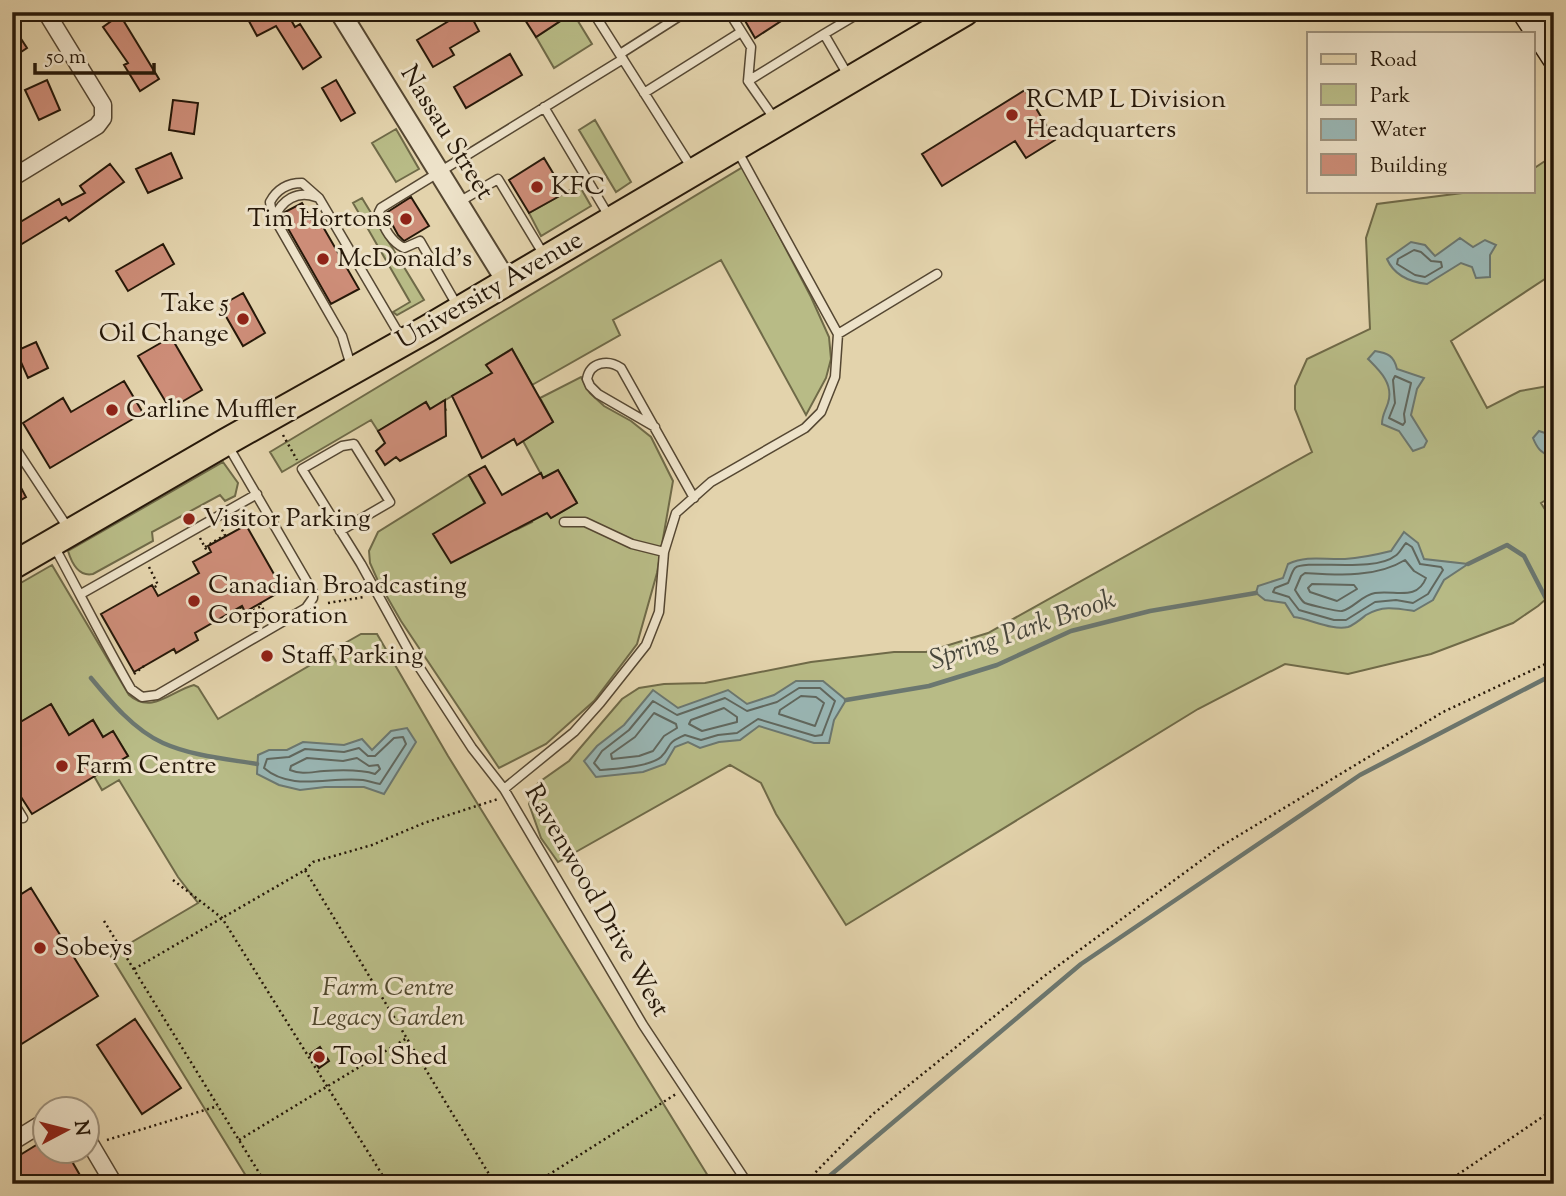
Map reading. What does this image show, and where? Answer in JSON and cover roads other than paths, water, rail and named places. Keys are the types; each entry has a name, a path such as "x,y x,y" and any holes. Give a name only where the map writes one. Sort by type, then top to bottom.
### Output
{"main road":[{"name":"University Avenue","path":"12,566 695,173 965,12"},
{"path":"1524,12 1554,58"}],"street":[{"path":"12,178 97,126 103,118 103,105 46,12"},
{"name":"Nassau Street","path":"340,12 507,282"},
{"path":"12,1142 32,1130"},
{"path":"102,1164 114,1184"}],"lane":[{"path":"459,310 420,241 404,248 395,244 379,212 389,202 544,107 686,12"},
{"path":"729,12 751,47 748,81 777,124"},
{"path":"748,81 861,12"},
{"path":"595,13 695,173"},
{"path":"645,93 741,32"},
{"path":"824,34 851,79"},
{"path":"544,107 612,220"},
{"path":"736,148 838,334 937,274"},
{"path":"459,202 498,179 546,257"},
{"path":"352,371 342,337 274,218 270,202 292,183 302,183 319,198 404,342"},
{"name":"Ravenwood Drive West","path":"748,1184 643,1025 506,793 574,732 646,645 659,612 664,552 676,513 711,482 805,428 821,412 835,377 838,334"},
{"path":"655,427 598,394 587,379 592,368 608,363 621,368 655,427 694,498"},
{"path":"12,443 62,538 86,610 136,694 149,697 172,687 306,608 313,598 311,585 226,442"},
{"path":"340,531 390,502 354,444 342,446 302,469 424,674 472,748 506,793"},
{"path":"81,594 257,494"},
{"path":"564,523 585,522 632,544 664,552"},
{"path":"12,800 23,818"}],"water":[{"path":"1460,238 1473,247 1485,240 1496,245 1490,255 1490,277 1476,278 1472,267 1461,263 1427,284 1421,283 1398,273 1387,259 1411,242 1425,245 1435,256"},
{"path":"1375,351 1390,356 1397,369 1424,378 1417,389 1411,415 1427,441 1424,447 1413,451 1399,431 1382,424 1389,390 1385,378 1368,359"},
{"path":"1539,431 1554,436 1554,454 1547,455 1538,447 1533,438"},
{"path":"1404,532 1418,543 1424,559 1468,564 1444,580 1433,600 1414,611 1395,608 1378,610 1342,628 1294,617 1285,603 1265,600 1256,593 1258,586 1283,578 1288,564 1316,558 1351,559 1391,551"},
{"path":"796,681 823,681 846,700 834,720 829,743 814,743 759,726 740,740 719,742 700,748 688,742 675,747 665,764 643,772 596,777 584,761 597,746 624,725 653,690 678,708 728,690 747,704 774,695"},
{"path":"407,728 416,742 384,794 364,787 300,790 279,785 257,774 258,755 269,750 287,750 303,742 344,745 362,739 372,750 391,731"}],"waterway":[{"name":"Spring Park Brook","path":"1468,564 1507,545 1524,556 1554,614"},
{"name":"Spring Park Brook","path":"846,700 929,686 997,665 1071,631 1150,611 1256,593"},
{"path":"820,1184 1081,964 1360,775 1554,674"},
{"name":"Spring Park Brook","path":"91,678 132,723 163,743 198,754 257,764"}],"place":[{"name":"RCMP L Division Headquarters","path":"1012,115"},
{"name":"KFC","path":"537,187"},
{"name":"Tim Hortons","path":"406,219"},
{"name":"McDonald's","path":"323,259"},
{"name":"Take 5 Oil Change","path":"243,319"},
{"name":"Carline Muffler","path":"112,410"},
{"name":"Visitor Parking","path":"189,519"},
{"name":"Canadian Broadcasting Corporation","path":"194,601"},
{"name":"Staff Parking","path":"267,656"},
{"name":"Farm Centre","path":"62,766"},
{"name":"Sobeys","path":"40,948"},
{"name":"Tool Shed","path":"319,1057"}],"park label":[{"name":"Farm Centre Legacy Garden","path":"388,1003"}]}
